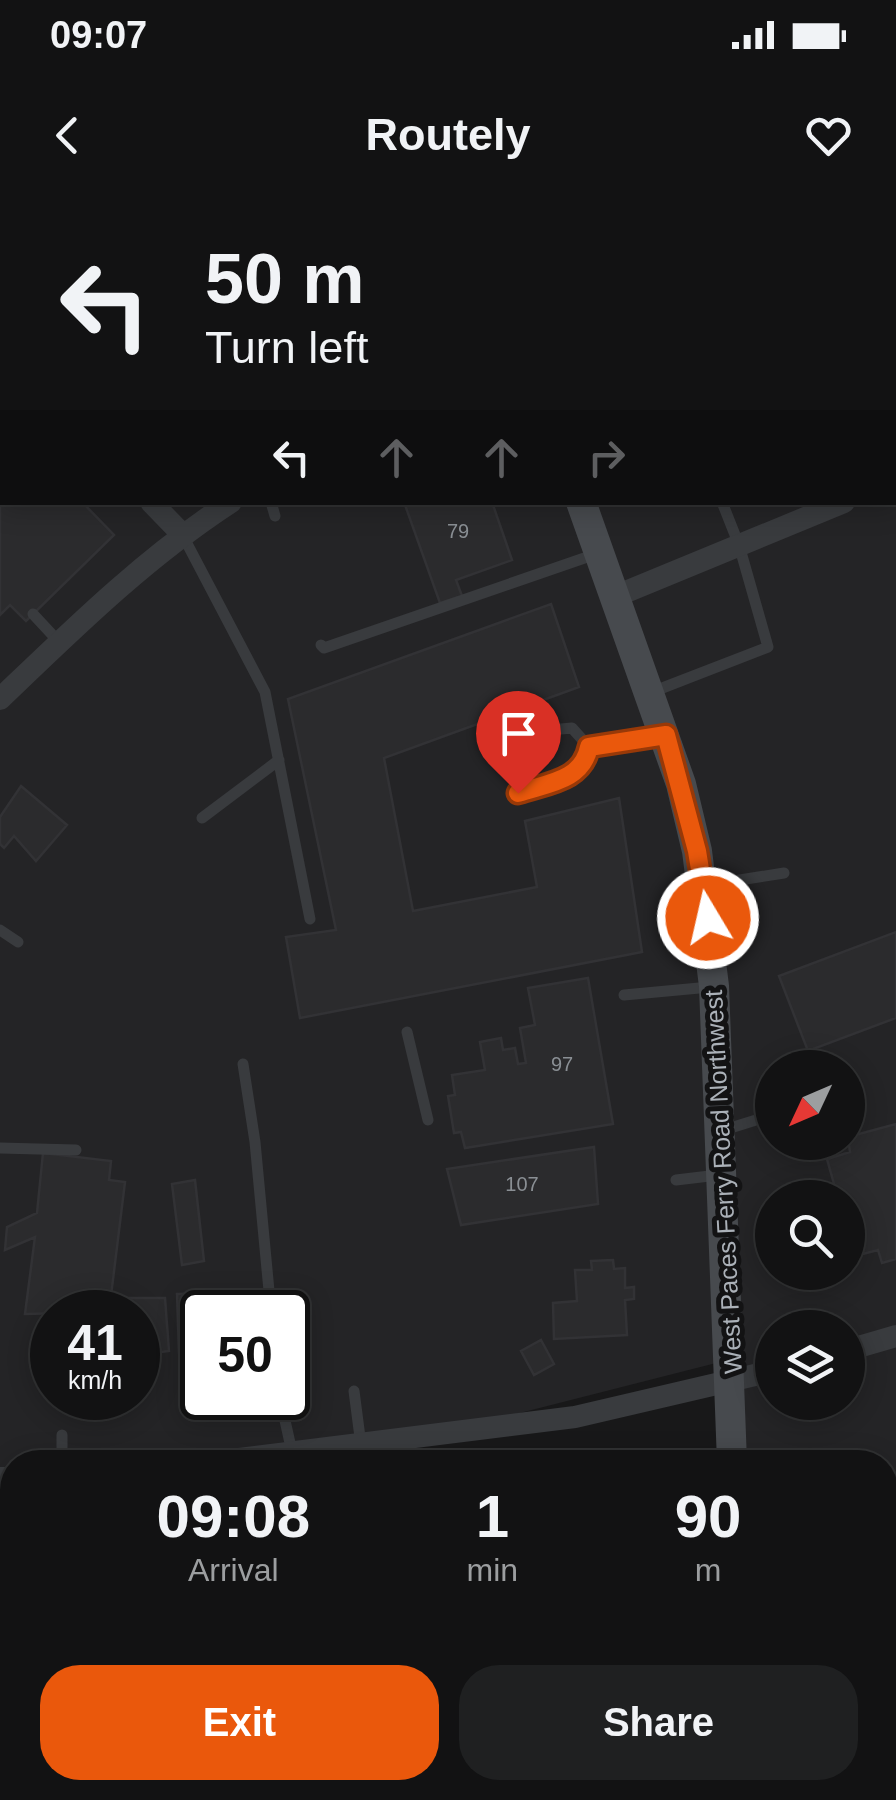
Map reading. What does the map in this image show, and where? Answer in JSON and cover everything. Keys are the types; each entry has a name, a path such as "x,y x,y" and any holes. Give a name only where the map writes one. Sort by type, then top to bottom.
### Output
{"main road":[{"name":"West Paces Ferry Road Northwest","path":"582,505 666,735 702,886 714,986 732,1450"}],"street":[{"path":"154,505 182,534"},
{"path":"0,699 182,534 227,505"},
{"path":"616,596 837,505"},
{"path":"865,1345 896,1336"},
{"path":"343,1450 360,1444 576,1418 755,1376"}],"lane":[{"path":"271,505 275,516"},
{"path":"652,692 768,647 740,545 723,505"},
{"path":"182,534 265,692 310,918"},
{"path":"321,645 324,648 600,552"},
{"path":"32,614 59,642"},
{"path":"506,734 572,728 589,747"},
{"path":"589,747 666,735"},
{"path":"518,793 572,776 585,765 589,747"},
{"path":"202,818 280,760"},
{"path":"702,886 784,873"},
{"path":"0,930 18,942"},
{"path":"624,994 714,986"},
{"path":"408,1032 428,1120"},
{"path":"243,1064 255,1142 269,1290"},
{"path":"721,1131 755,1120"},
{"path":"0,1148 76,1150"},
{"path":"676,1180 722,1174"},
{"path":"354,1391 360,1444"},
{"path":"285,1420 291,1450"},
{"path":"62,1435 62,1450"}],"shaded area":[{"path":"0,505 896,505 896,1450 730,1450 724,1361 375,1450 0,1450"}],"building":[{"path":"0,505 85,505 114,535 26,621 10,605 0,615"},
{"path":"405,505 493,505 512,560 456,580 462,596 440,603"},
{"path":"551,604 579,687 384,758 413,911 537,887 525,821 619,798 642,952 300,1018 286,937 336,930 288,699"},
{"path":"21,786 67,825 36,861 14,836 4,848 0,844 0,817"},
{"path":"896,932 896,1018 808,1050 779,976"},
{"path":"588,978 613,1124 465,1148 461,1132 454,1133 448,1096 455,1095 452,1075 485,1070 480,1042 501,1038 503,1050 515,1048 518,1064 526,1063 520,1028 535,1025 528,988"},
{"path":"896,1124 896,1259 882,1263 878,1250 865,1253 865,1180 833,1180 827,1160 865,1160 865,1132"},
{"path":"594,1147 598,1204 461,1225 447,1169"},
{"path":"43,1153 111,1161 109,1180 125,1182 112,1290 30,1290 30,1314 25,1314 35,1237 5,1250 7,1227 37,1213"},
{"path":"195,1180 204,1261 182,1265 172,1184"},
{"path":"613,1260 614,1269 625,1268 625,1288 634,1287 634,1299 625,1300 627,1335 554,1339 553,1303 577,1301 575,1270 592,1270 591,1261"},
{"path":"177,1294 180,1294 179,1353"},
{"path":"160,1298 165,1298 169,1351 160,1352"},
{"path":"541,1340 554,1364 534,1375 521,1351"}],"route":[{"path":"518,793 572,776 585,765 589,747 666,735 682,784 708,918"}]}
